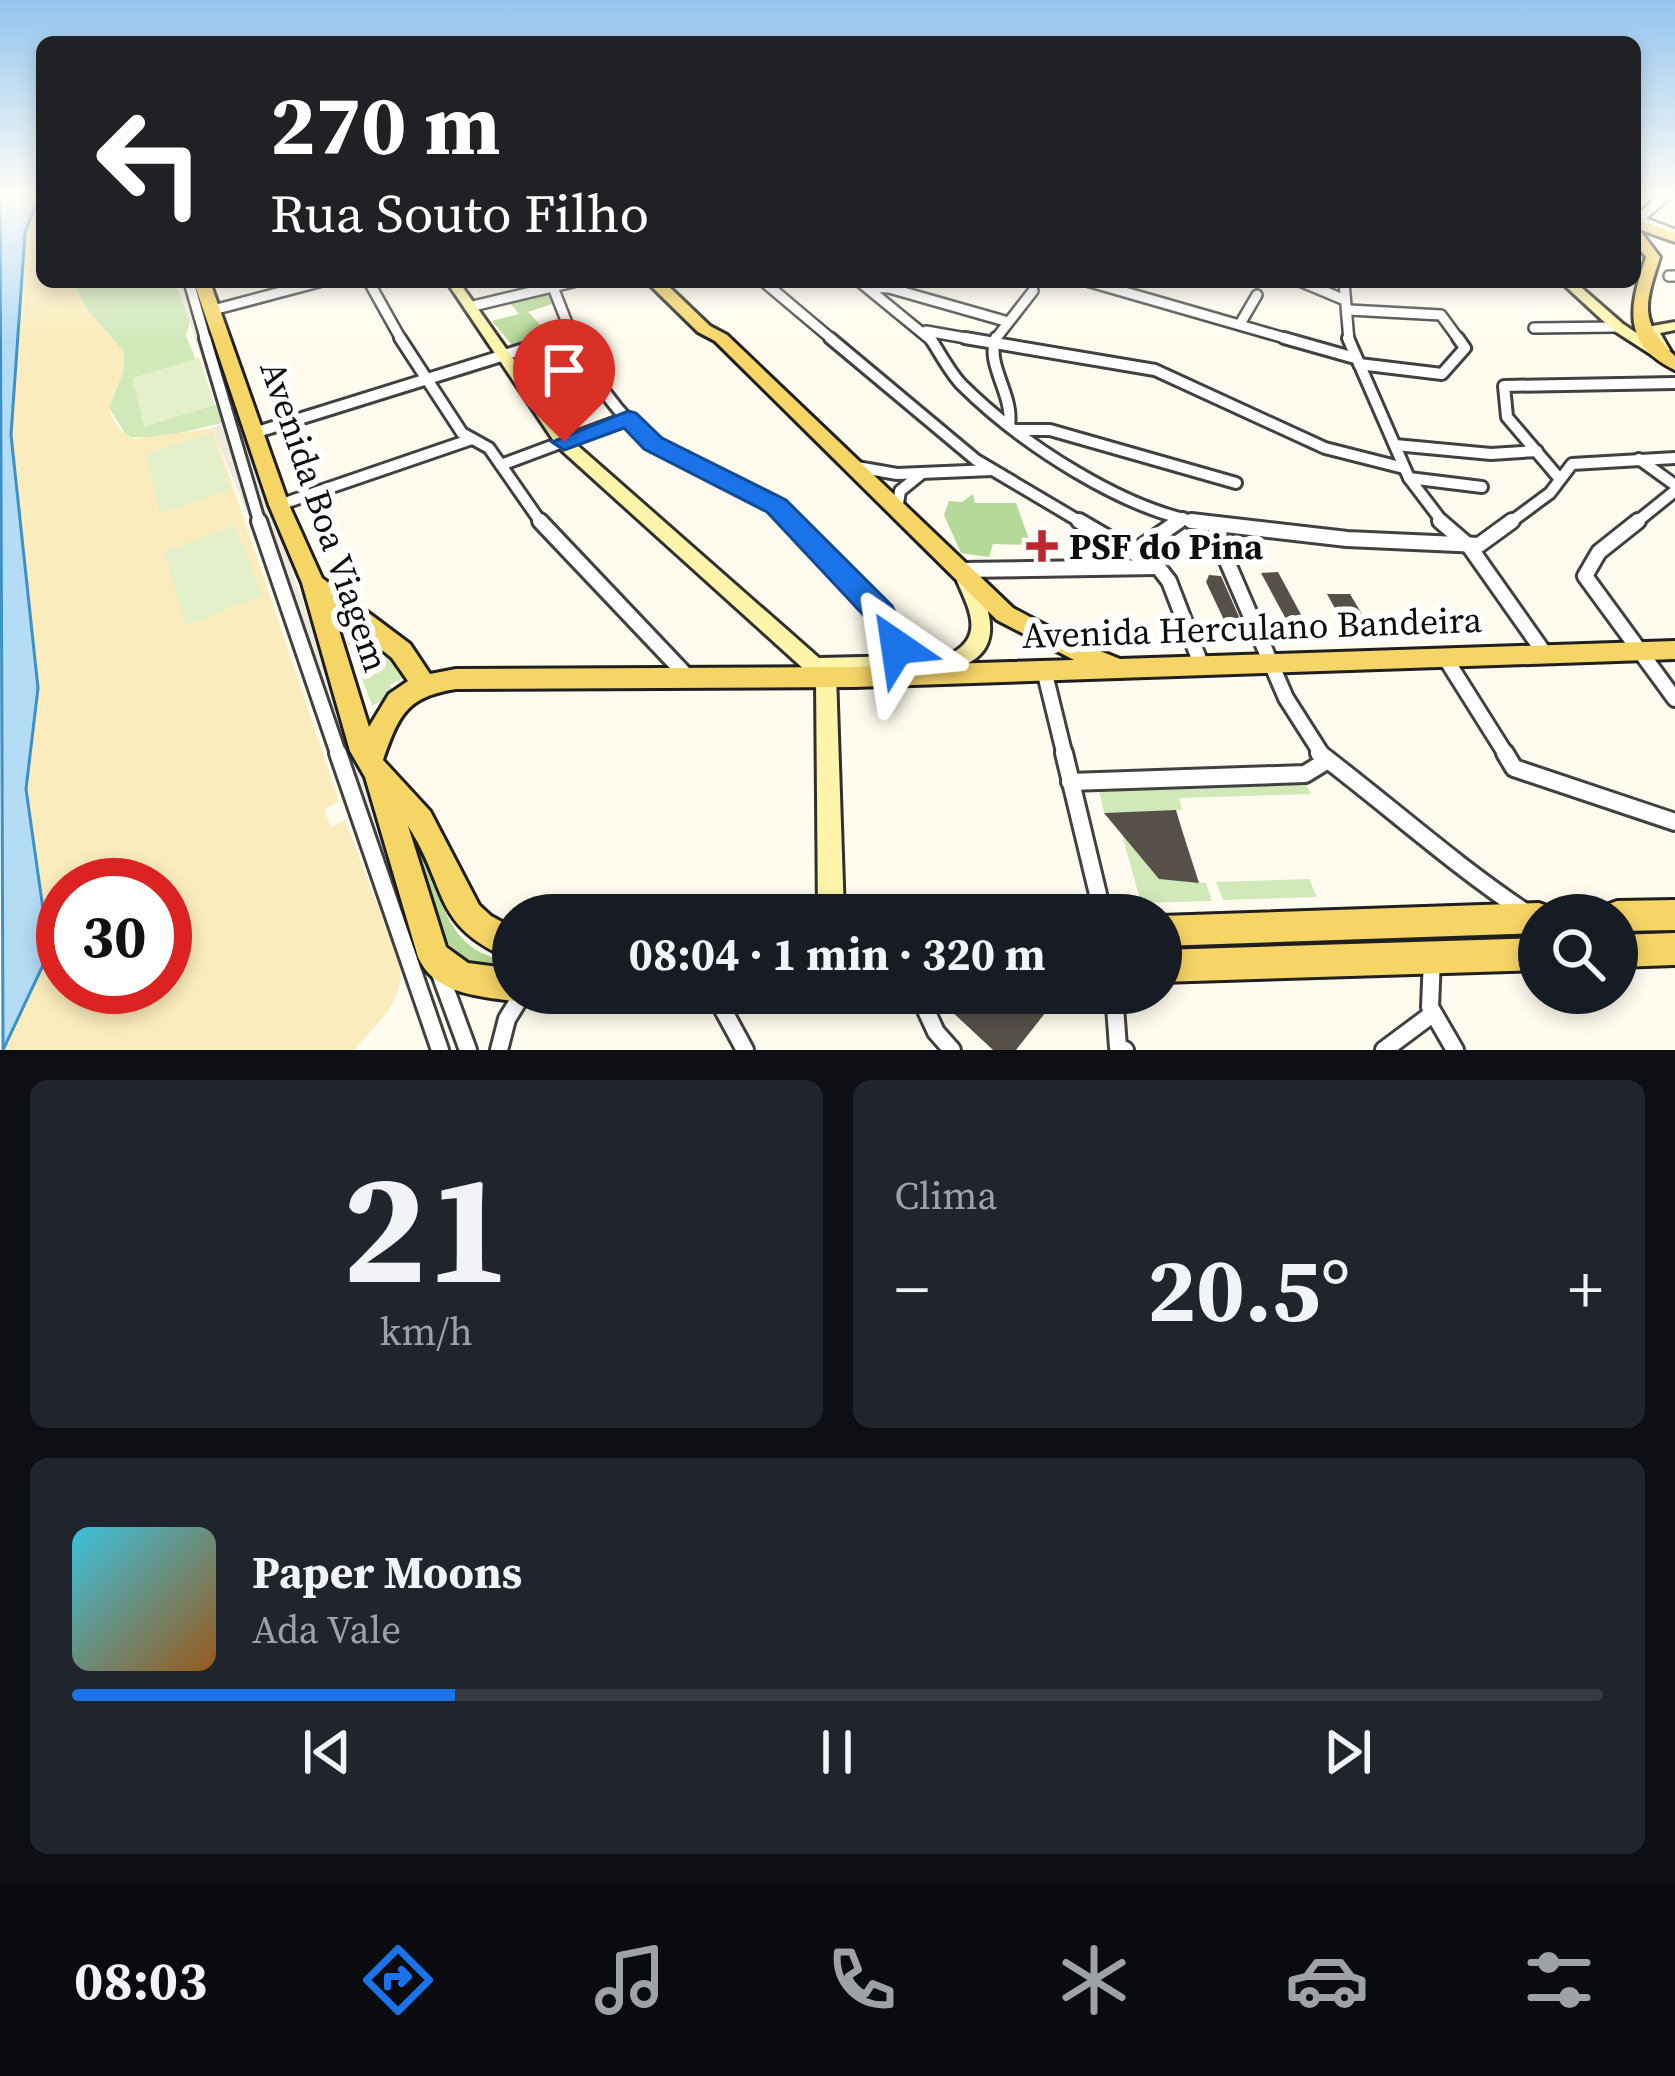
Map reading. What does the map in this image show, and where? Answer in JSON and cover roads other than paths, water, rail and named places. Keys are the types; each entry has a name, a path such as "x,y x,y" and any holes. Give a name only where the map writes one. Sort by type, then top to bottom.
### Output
{"main road":[{"path":"1646,244 1653,257 1637,320 1671,362"},
{"name":"Avenida Boa Viagem","path":"204,288 279,505 313,583 363,752 430,836 464,916 492,936"},
{"path":"457,288 564,442 822,672 831,894"},
{"path":"661,288 721,338 1004,614 1086,655 1134,667"},
{"path":"678,288 721,338"},
{"path":"1574,288 1618,327 1671,362"},
{"path":"1671,362 1652,330 1675,326"},
{"name":"Avenida Herculano Bandeira","path":"424,684 456,679 822,672 951,663 976,649 983,638 981,610 961,575"},
{"path":"313,583 401,650 424,684 386,711 374,766"},
{"name":"Avenida Herculano Bandeira","path":"822,672 995,678 1044,670 1675,650"},
{"name":"Avenida Boa Viagem","path":"374,766 433,953"},
{"path":"1638,916 1675,915"},
{"path":"1182,930 1518,919"},
{"path":"1638,950 1675,949"},
{"path":"433,953 463,978 492,983"},
{"path":"1182,965 1518,955"}],"street":[{"path":"202,288 261,527 440,1050"},
{"path":"213,310 296,288"},
{"path":"372,288 424,380 461,433 484,443 550,535 688,677"},
{"path":"469,307 537,288"},
{"path":"553,288 571,334 628,418 653,444 777,506 882,614 893,631 896,665"},
{"path":"771,288 942,434 993,470 1158,567 1169,581 1201,664"},
{"path":"868,288 926,331 959,382 1012,428 1089,479 1183,518 1219,527 1469,546 1484,543 1527,511 1576,463 1675,458"},
{"path":"889,288 1005,321"},
{"path":"1111,288 1357,361 1442,374 1466,351 1442,315 1347,305 1314,288"},
{"path":"1345,288 1348,333 1357,361 1407,473 1434,514 1469,546 1543,651"},
{"path":"1012,428 1012,401 994,360 992,343 1005,321 1034,291"},
{"path":"1240,324 1257,295"},
{"path":"1534,328 1618,327"},
{"path":"926,331 1155,370 1325,448 1407,473 1483,487"},
{"path":"254,433 571,334"},
{"path":"1559,478 1506,414 1504,386 1675,383"},
{"path":"501,465 628,418"},
{"path":"1012,428 1050,430 1236,484"},
{"path":"279,505 472,439"},
{"path":"1395,446 1542,453"},
{"path":"1638,458 1675,488 1611,541 1585,576 1675,699"},
{"path":"851,465 880,474 993,470"},
{"path":"897,510 900,491 921,474"},
{"path":"1134,552 1183,518"},
{"path":"1219,527 1220,544 1294,714 1328,760 1461,869 1518,906"},
{"path":"961,575 1158,567"},
{"path":"1444,655 1508,760 1524,774 1675,822"},
{"path":"1044,670 1098,894"},
{"path":"1070,782 1305,774 1328,760"},
{"path":"433,953 468,1050"},
{"path":"1432,957 1425,996 1431,1015 1455,1050"},
{"path":"499,1050 510,1014"},
{"path":"725,1014 745,1050"},
{"path":"927,1014 936,1033 952,1050"},
{"path":"1116,1014 1119,1049"},
{"path":"1384,1050 1431,1015"}],"water":[{"path":"0,244 24,244 11,435 38,688 26,789 36,859 36,980 3,1050"}],"place":[{"name":"PSF do Pina","path":"1042,546"}]}
